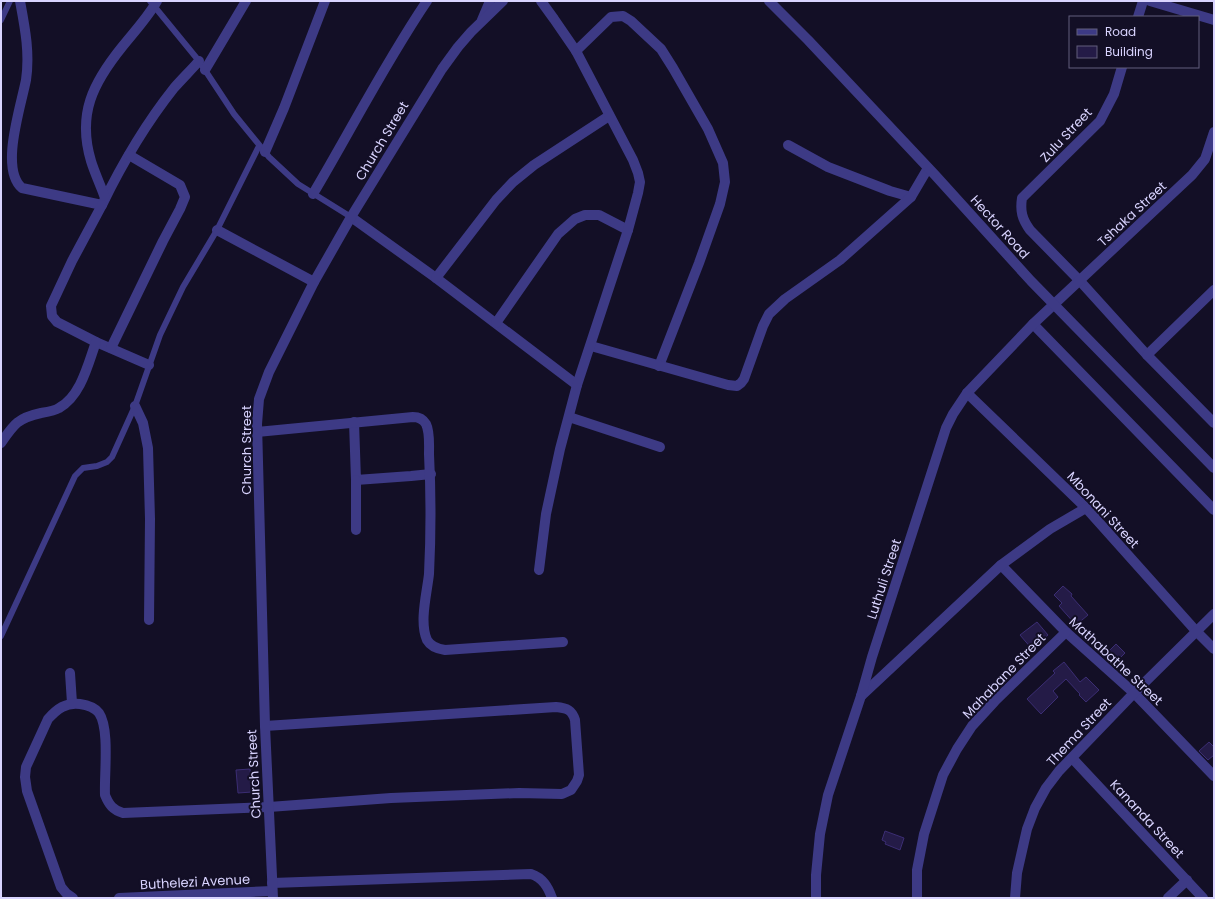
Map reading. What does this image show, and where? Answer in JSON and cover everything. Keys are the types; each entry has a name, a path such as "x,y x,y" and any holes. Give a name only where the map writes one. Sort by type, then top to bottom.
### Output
{"street":[{"path":"20,1 27,35 28,62 23,92 6,133 3,146 2,158 4,170 13,184 22,188 104,202"},
{"path":"205,70 246,1"},
{"path":"262,149 284,108 325,1"},
{"path":"313,194 384,69 427,1"},
{"path":"482,20 490,1"},
{"name":"Church Street","path":"272,891 265,726 257,432 258,407 265,381 314,282 351,218 436,79 458,47 482,20 503,1"},
{"path":"539,570 552,480 577,385 628,230 639,188 639,177 633,160 576,51 541,1"},
{"name":"Hector Road","path":"769,1 808,40 928,168 1054,306 1214,468"},
{"path":"1138,16 1143,1"},
{"path":"1150,1 1214,20"},
{"path":"104,202 86,140 87,108 90,96 110,62 154,3"},
{"path":"576,51 611,18 623,16 631,21 661,49 708,129 723,163 725,182 720,204 659,366"},
{"path":"149,365 96,342 57,322 52,316 51,306 72,261 129,155 164,102 199,60"},
{"name":"Zulu Street","path":"1021,213 1022,198 1100,121 1114,94 1122,68"},
{"path":"436,278 496,200 512,182 534,165 610,116"},
{"name":"Tshaka Street","path":"1054,306 1192,175 1204,159 1214,132"},
{"path":"788,145 828,167 890,191 911,197"},
{"path":"110,348 162,241 180,210 185,197 180,185 164,174 129,155"},
{"path":"591,346 728,385 734,386 741,383 762,326 769,314 776,306 840,260 911,197 928,168"},
{"name":"Hector Road","path":"1021,213 1024,222 1030,230 1080,281 1147,355 1214,423"},
{"path":"496,323 558,234 575,219 585,215 599,216 628,230"},
{"path":"351,218 436,278 577,385"},
{"path":"217,230 314,282"},
{"path":"1147,355 1214,290"},
{"name":"Luthuli Street","path":"816,898 816,875 820,834 828,795 946,428 953,414 967,393 1033,324 1054,306"},
{"path":"1033,324 1214,510"},
{"path":"1,443 13,425 24,418 58,409 66,404 75,392 86,369 96,342"},
{"name":"Mbonani Street","path":"967,393 1086,508 1196,631 1214,649"},
{"path":"135,406 143,423 148,448 150,620"},
{"path":"257,432 413,417 421,419 426,425 428,434 431,474 429,572 424,614 424,628 430,645 437,649 445,650 563,642"},
{"path":"569,417 660,447"},
{"path":"354,422 356,530"},
{"path":"356,480 431,474"},
{"path":"861,696 1001,565 1050,529 1086,508"},
{"name":"Mathabathe Street","path":"1001,565 1066,632 1134,693 1214,776"},
{"name":"Thema Street","path":"1015,898 1017,873 1027,829 1032,815 1046,788 1072,758 1134,693 1214,614"},
{"name":"Mahabane Street","path":"917,898 918,870 924,834 943,775 957,749 972,726 995,701 1066,632"},
{"path":"70,673 72,703"},
{"path":"73,898 61,887 27,791 25,777 26,767 48,719 64,706 72,703 82,704 94,708 100,714 105,730 107,801 113,809 123,813 269,807 391,798 519,793 562,794 568,792 575,786 579,769 574,716 569,710 562,707 265,726"},
{"name":"Kananda Street","path":"1072,758 1203,898"},
{"name":"Buthelezi Avenue","path":"119,898 272,891 531,874 540,877 552,898"},
{"path":"1168,898 1187,880"}],"lane":[{"path":"1,20 10,1"},
{"path":"154,3 199,60 234,114 262,149 298,184 351,218"},
{"path":"1,636 75,476 83,468 98,466 112,457 135,406 160,335 183,287 262,149"}],"building":[{"path":"1063,586 1072,594 1071,596 1088,615 1076,625 1059,606 1062,603 1054,595"},
{"path":"1037,622 1048,635 1032,649 1020,635"},
{"path":"1116,644 1125,653 1115,663 1106,654"},
{"path":"1064,662 1080,682 1086,677 1099,690 1086,702 1066,679 1053,691 1058,697 1041,714 1027,699 1055,673 1053,671"},
{"path":"1209,742 1214,747 1214,755 1208,760 1199,751"},
{"path":"250,769 252,792 238,793 236,770"},
{"path":"885,831 904,838 900,850 885,844 886,842 882,840"}]}
